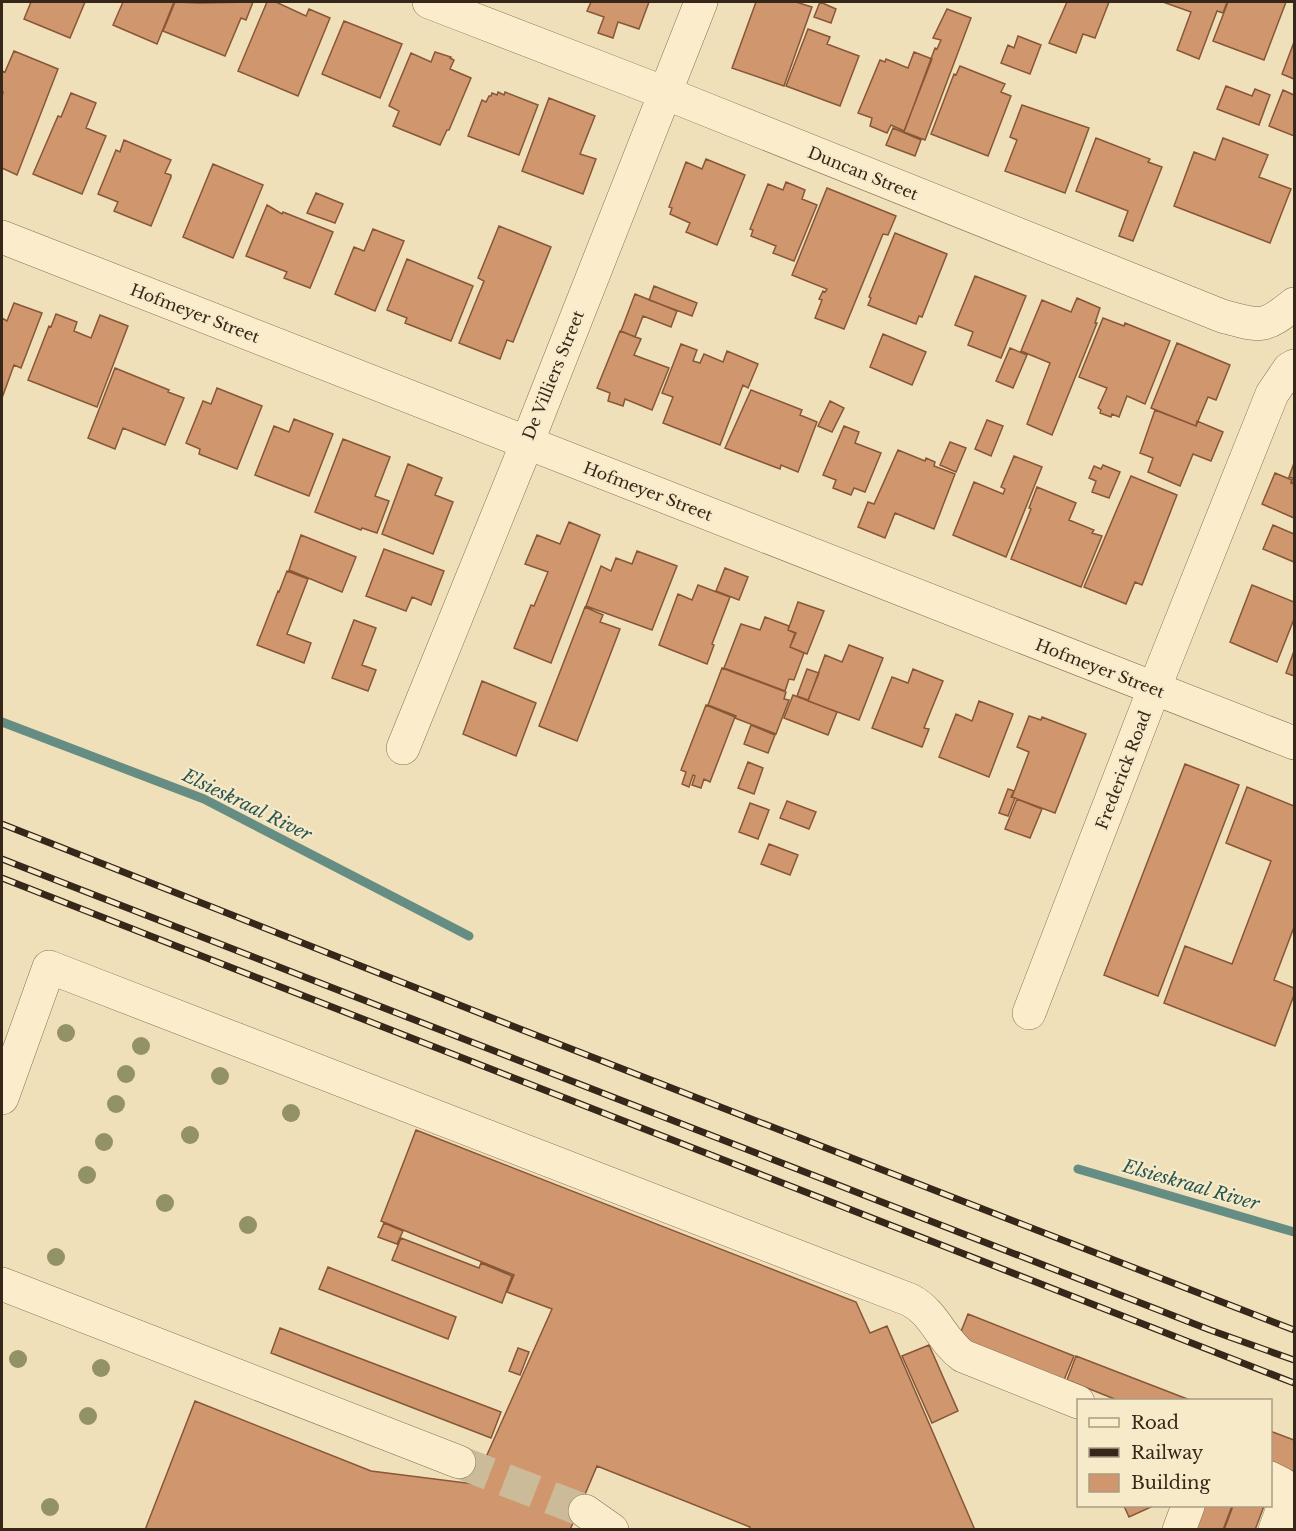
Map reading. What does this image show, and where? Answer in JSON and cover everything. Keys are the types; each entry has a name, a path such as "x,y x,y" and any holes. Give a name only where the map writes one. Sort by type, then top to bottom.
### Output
{"street":[{"name":"Duncan Street","path":"429,2 665,93 1222,316 1256,325 1276,319 1294,304"},
{"name":"De Villiers Street","path":"403,748 701,2"},
{"name":"Hofmeyer Street","path":"2,237 1294,743"},
{"name":"Frederick Road","path":"1029,1013 1154,689 1272,394 1289,369 1294,366"},
{"path":"2,1098 49,967 910,1300 932,1317 948,1342 963,1356 1077,1402"},
{"path":"2,1284 459,1462"},
{"path":"1272,1479 1282,1484 1287,1497 1275,1530"},
{"path":"1179,1530 1188,1507"},
{"path":"585,1511 612,1530"}],"building":[{"path":"31,2 85,2 70,38 24,19"},
{"path":"123,2 174,2 157,44 113,25"},
{"path":"175,2 253,2 246,20 241,18 225,56 163,31"},
{"path":"267,2 276,2 306,16 309,9 330,18 298,96 238,71"},
{"path":"591,2 649,2 639,29 618,22 613,38 598,33 604,17 587,11"},
{"path":"756,2 796,2 812,7 784,86 732,68"},
{"path":"820,2 836,9 831,23 814,17"},
{"path":"1067,2 1109,2 1095,38 1083,34 1076,53 1049,43"},
{"path":"1163,2 1227,2 1223,13 1217,11 1199,59 1177,50 1191,12"},
{"path":"1228,2 1286,2 1264,60 1213,41"},
{"path":"947,9 971,18 925,140 904,132 935,48 937,49 941,40 933,38"},
{"path":"344,21 402,44 380,98 322,74"},
{"path":"808,29 830,37 827,44 859,56 840,106 786,86"},
{"path":"1018,36 1041,45 1030,74 1001,63 1008,45 1014,48"},
{"path":"1294,42 1294,79 1282,74"},
{"path":"14,51 58,69 17,175 2,168 2,71 5,72"},
{"path":"435,52 451,57 454,60 450,69 471,78 449,130 440,145 393,126 399,111 389,106 411,53 431,62"},
{"path":"914,52 932,59 904,131 891,125 887,133 870,126 872,118 858,113 880,60 885,62 886,59 908,68"},
{"path":"960,66 1005,84 1001,92 1011,96 988,156 931,134 954,74 956,75"},
{"path":"1226,86 1252,96 1255,89 1270,95 1259,125 1217,109"},
{"path":"1283,90 1294,95 1294,136 1269,126"},
{"path":"498,92 504,95 505,92 538,105 519,155 468,136 482,100 486,102 492,93 497,95"},
{"path":"71,93 96,103 86,128 106,136 82,194 33,174 58,116 61,117"},
{"path":"549,98 595,116 580,154 596,159 583,194 522,171"},
{"path":"1022,105 1089,128 1065,193 1005,171 1017,140 1010,137"},
{"path":"893,128 921,140 915,156 886,145"},
{"path":"1096,138 1150,159 1148,162 1162,167 1133,241 1119,236 1128,211 1076,191"},
{"path":"1223,138 1268,155 1259,177 1291,189 1270,243 1174,206 1194,152 1215,160"},
{"path":"124,140 171,160 165,173 171,177 151,226 114,211 118,202 98,194 116,150 120,152"},
{"path":"706,159 745,175 717,245 686,232 690,223 670,214 672,208 669,207 686,162 702,169"},
{"path":"213,164 263,185 233,258 183,237"},
{"path":"786,182 805,190 802,199 817,205 794,261 773,253 776,246 751,236 753,230 750,229 768,184 783,190"},
{"path":"827,188 896,216 888,235 883,234 844,329 815,318 822,300 819,299 823,291 827,289 792,275"},
{"path":"316,193 343,204 335,223 307,213"},
{"path":"267,205 282,214 283,212 333,232 310,288 284,278 287,272 246,256"},
{"path":"499,226 551,247 513,342 507,340 500,359 459,343 484,281 478,278"},
{"path":"373,229 404,241 375,311 335,294 354,247 364,251"},
{"path":"895,233 947,254 922,317 919,316 916,324 868,305 871,298 869,297"},
{"path":"407,259 473,286 451,341 405,323 407,318 387,310"},
{"path":"975,276 1026,296 1001,358 968,345 973,332 955,325"},
{"path":"654,286 697,303 692,316 649,300"},
{"path":"635,294 677,311 671,327 643,316 635,337 621,331"},
{"path":"1077,298 1100,308 1095,323 1097,323 1052,435 1027,424 1050,363 1021,351 1042,300 1071,312"},
{"path":"14,303 42,313 21,368 14,365 2,398 2,318 7,321"},
{"path":"56,314 77,322 74,331 91,338 100,315 128,326 97,407 28,380"},
{"path":"1103,318 1124,326 1125,323 1170,341 1145,404 1127,396 1119,417 1100,413 1101,410 1098,408 1107,388 1079,377"},
{"path":"620,331 641,339 634,355 669,368 652,410 625,399 623,406 608,401 610,393 597,388"},
{"path":"883,334 926,352 912,385 870,367"},
{"path":"1177,343 1230,365 1216,400 1208,397 1196,426 1151,408"},
{"path":"681,344 697,350 693,361 700,363 704,354 723,362 727,351 758,364 748,388 743,385 720,445 663,423 673,397 662,393"},
{"path":"1010,348 1027,355 1013,388 996,381"},
{"path":"115,368 184,398 165,445 123,428 115,449 88,438"},
{"path":"217,388 262,406 237,469 199,454 200,449 186,443 203,401 211,404"},
{"path":"751,390 802,410 800,415 817,422 798,472 781,465 780,469 725,448"},
{"path":"830,401 844,408 832,432 818,426"},
{"path":"1155,410 1196,426 1197,421 1223,432 1211,461 1193,454 1180,486 1148,472 1153,458 1140,453"},
{"path":"294,419 333,434 309,496 255,475 274,426 289,432"},
{"path":"987,420 1003,426 991,456 975,449"},
{"path":"844,426 859,432 855,443 881,453 865,492 854,488 851,495 833,488 836,480 823,475"},
{"path":"343,439 390,457 375,496 389,501 377,533 362,528 361,530 315,512"},
{"path":"950,442 966,448 956,472 940,465"},
{"path":"898,450 925,461 926,458 935,462 934,466 955,474 934,529 895,513 885,538 858,527 868,502 874,504"},
{"path":"1014,456 1042,467 1006,557 953,535 974,482 1003,494 1005,489 1001,487"},
{"path":"1294,463 1294,484 1291,482 1293,478 1289,477"},
{"path":"408,464 442,478 435,495 453,502 433,554 382,534"},
{"path":"1103,465 1120,472 1109,498 1092,492 1096,481 1089,478 1094,466 1101,469"},
{"path":"1275,473 1292,480 1291,483 1294,484 1294,518 1262,504"},
{"path":"1131,476 1177,495 1142,585 1135,582 1126,604 1084,587"},
{"path":"1037,487 1076,503 1069,520 1094,530 1092,533 1102,536 1081,587 1011,559 1031,509 1029,508"},
{"path":"569,522 600,535 551,663 514,648 531,605 534,606 548,572 525,564 537,535 560,544"},
{"path":"1273,525 1294,534 1294,562 1263,549"},
{"path":"301,535 356,557 342,592 289,570"},
{"path":"384,549 444,571 431,605 412,597 406,611 366,596"},
{"path":"637,551 677,566 652,630 586,606 601,566 611,571 616,558 632,564"},
{"path":"725,568 748,577 739,600 716,591"},
{"path":"287,571 308,579 287,634 311,643 304,663 257,645"},
{"path":"698,585 730,597 707,664 659,645 678,594 692,600"},
{"path":"1252,585 1294,602 1294,619 1277,662 1230,642"},
{"path":"798,602 824,611 807,654 790,647 796,633 788,630"},
{"path":"585,607 603,615 600,622 620,629 577,741 539,726"},
{"path":"765,617 789,626 788,630 795,633 790,647 804,653 794,680 789,679 785,691 724,668 741,624 760,630"},
{"path":"354,620 376,628 362,665 376,670 368,691 332,678"},
{"path":"849,645 883,658 859,720 808,701 825,655 842,662"},
{"path":"1294,651 1294,676 1286,673"},
{"path":"722,668 786,692 784,699 789,700 776,734 708,705"},
{"path":"807,669 819,673 808,700 797,696"},
{"path":"913,669 943,681 924,728 929,729 922,747 872,728 892,677 908,683"},
{"path":"482,681 536,703 516,756 463,734"},
{"path":"793,695 837,712 828,735 784,718"},
{"path":"979,701 1013,714 989,777 939,757 956,714 972,721"},
{"path":"706,705 735,717 710,782 704,779 701,788 692,785 695,776 693,775 689,787 682,784 686,772 681,770"},
{"path":"1029,716 1041,720 1042,717 1086,734 1055,813 1012,797 1029,752 1017,747"},
{"path":"751,725 775,735 768,753 744,744"},
{"path":"748,762 763,768 754,794 738,788"},
{"path":"1185,764 1239,785 1158,996 1104,975"},
{"path":"1247,787 1294,806 1294,927 1274,980 1294,988 1294,995 1275,1046 1164,1003 1185,946 1232,964 1271,861 1226,843"},
{"path":"1008,789 1014,791 1011,797 1015,798 1008,816 999,813"},
{"path":"1017,799 1042,809 1030,838 1005,829"},
{"path":"787,801 816,812 809,829 780,818"},
{"path":"750,803 769,810 758,839 739,832"},
{"path":"769,844 798,855 790,875 761,864"},
{"path":"416,1130 856,1302 870,1333 887,1326 975,1530 748,1530 750,1527 597,1466 570,1530 145,1530 195,1401 371,1471 474,1484 552,1309 507,1292 514,1275 381,1221"},
{"path":"384,1223 403,1231 397,1244 378,1237"},
{"path":"401,1238 479,1268 481,1263 512,1276 502,1303 392,1260"},
{"path":"328,1267 456,1317 448,1339 319,1289"},
{"path":"968,1314 1074,1356 1064,1380 958,1339"},
{"path":"280,1328 501,1412 491,1438 271,1353"},
{"path":"929,1345 958,1411 932,1423 902,1356"},
{"path":"518,1348 529,1352 520,1375 509,1371"},
{"path":"1076,1356 1187,1399 1114,1399 1067,1380"},
{"path":"1272,1432 1294,1440 1294,1472 1272,1463"},
{"path":"1124,1507 1151,1507 1129,1517"},
{"path":"1202,1507 1232,1507 1223,1530 1193,1530"},
{"path":"1233,1507 1264,1507 1255,1530 1224,1530"}],"waterway":[{"name":"Elsieskraal River","path":"2,722 204,799 469,936"},
{"name":"Elsieskraal River","path":"1078,1169 1294,1232"}],"tunnel":[{"path":"459,1462 585,1511"}],"railway":[{"path":"2,824 520,1029 1294,1330"},
{"path":"2,859 1210,1330 1294,1360"},
{"path":"2,878 1294,1383"}]}
